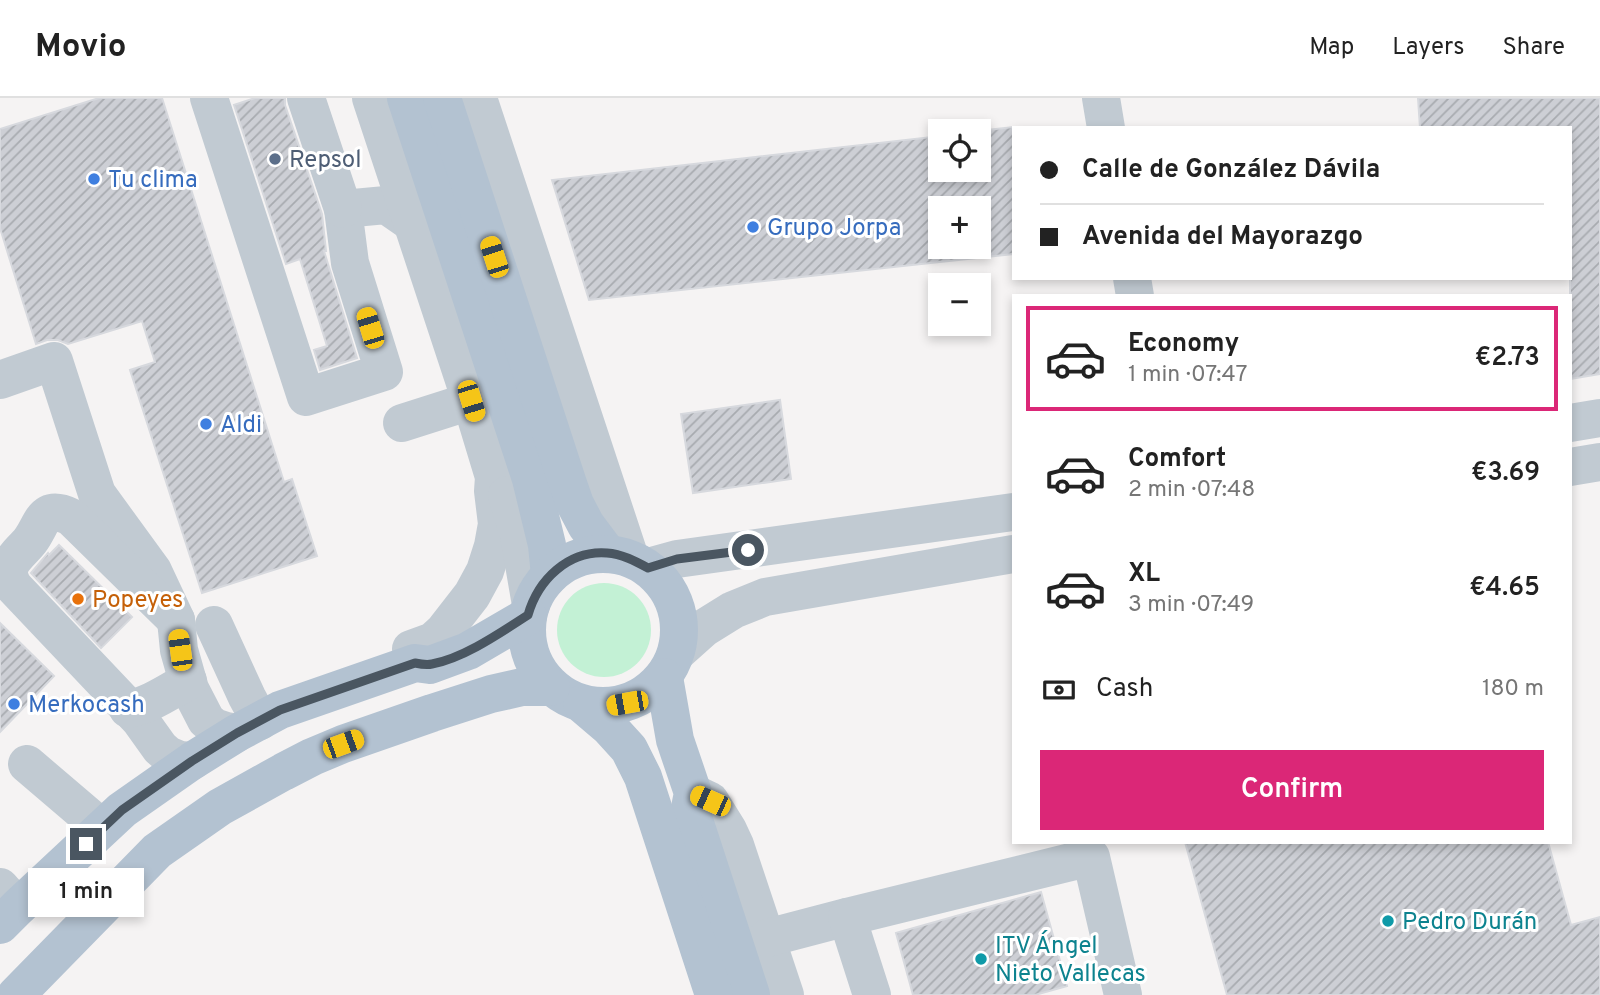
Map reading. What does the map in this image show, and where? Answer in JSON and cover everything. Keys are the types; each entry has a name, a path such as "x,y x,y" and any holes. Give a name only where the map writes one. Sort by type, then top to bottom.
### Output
{"main road":[{"path":"407,98 531,479 547,545 527,642 535,666 566,695 609,727 629,749 643,777 714,995"},
{"path":"442,98 575,504 586,525 665,585 676,606 680,629 670,665 675,740 692,793 690,808 751,995"},
{"path":"6,906 122,810 192,761 249,727 280,710 415,663 430,665 468,651 536,598 566,563 586,555 628,559"},
{"path":"16,995 157,851 220,807 312,757 432,713 522,687 566,695 604,707 627,703 647,693 670,665"}],"street":[{"path":"209,98 306,397 384,372 349,263 343,209 306,98"},
{"path":"371,98 494,477 497,524 485,571 472,595 444,631 433,640 411,649"},
{"path":"478,98 628,559 677,559 1012,512"},
{"path":"1101,98 1106,126"},
{"path":"343,209 386,205 412,222"},
{"path":"0,380 54,361 97,494 153,570 181,650 190,689 206,720 226,732 249,727 247,697 214,625"},
{"path":"402,423 471,401"},
{"path":"1572,423 1600,418"},
{"path":"1572,467 1600,462"},
{"path":"494,477 505,487 536,598"},
{"path":"181,650 71,517 64,513 48,514 40,521 31,540 8,568 10,582 140,720 160,748 180,760 192,761"},
{"path":"670,665 704,628 733,610 765,597 1012,554"},
{"path":"128,709 151,702 181,650"},
{"path":"27,764 102,828"},
{"path":"692,793 710,801 735,845 785,995"},
{"path":"767,938 1091,856 1123,995"},
{"path":"847,917 872,995"}],"green space":[{"path":"604,583 622,587 637,597 647,612 651,630 647,648 637,663 622,673 604,677 586,673 571,663 561,648 557,630 561,612 571,597 586,587"}],"building":[{"path":"99,98 162,98 284,482 292,479 317,556 202,593 130,370 155,362 142,321 68,344 47,340 36,344 0,228 0,129"},
{"path":"255,98 285,98 285,105 322,214 324,251 357,358 320,370 314,350 327,346 300,259 286,264 234,105"},
{"path":"1418,98 1600,98 1600,374 1572,379 1572,126 1420,126"},
{"name":"Grupo Jorpa","path":"1012,127 1012,254 991,256 991,196 928,196 928,259 967,259 589,300 552,180 928,137 928,182 991,182 991,130"},
{"path":"780,400 791,479 693,493 681,414"},
{"name":"Popeyes","path":"59,545 132,617 101,648 31,573 48,553 49,555"},
{"name":"Merkocash","path":"0,623 54,676 0,732"},
{"name":"Pedro Durán","path":"1186,844 1549,844 1571,925 1600,917 1600,995 1227,995"},
{"name":"ITV Ángel Nieto Vallecas","path":"1041,892 1067,986 1035,995 913,995 896,933"}],"place":[{"name":"Repsol","path":"275,159"},
{"name":"Tu clima","path":"94,179"},
{"name":"Grupo Jorpa","path":"753,227"},
{"name":"Aldi","path":"206,424"},
{"name":"Popeyes","path":"78,599"},
{"name":"Merkocash","path":"14,704"},
{"name":"Pedro Durán","path":"1388,921"},
{"name":"ITV Ángel Nieto Vallecas","path":"981,959"}],"route":[{"path":"86,844 122,810 192,761 280,710 415,663 430,665 485,642 528,615 539,589 550,575 566,563 586,555 607,553 630,558 648,568 677,559 748,550"}]}
